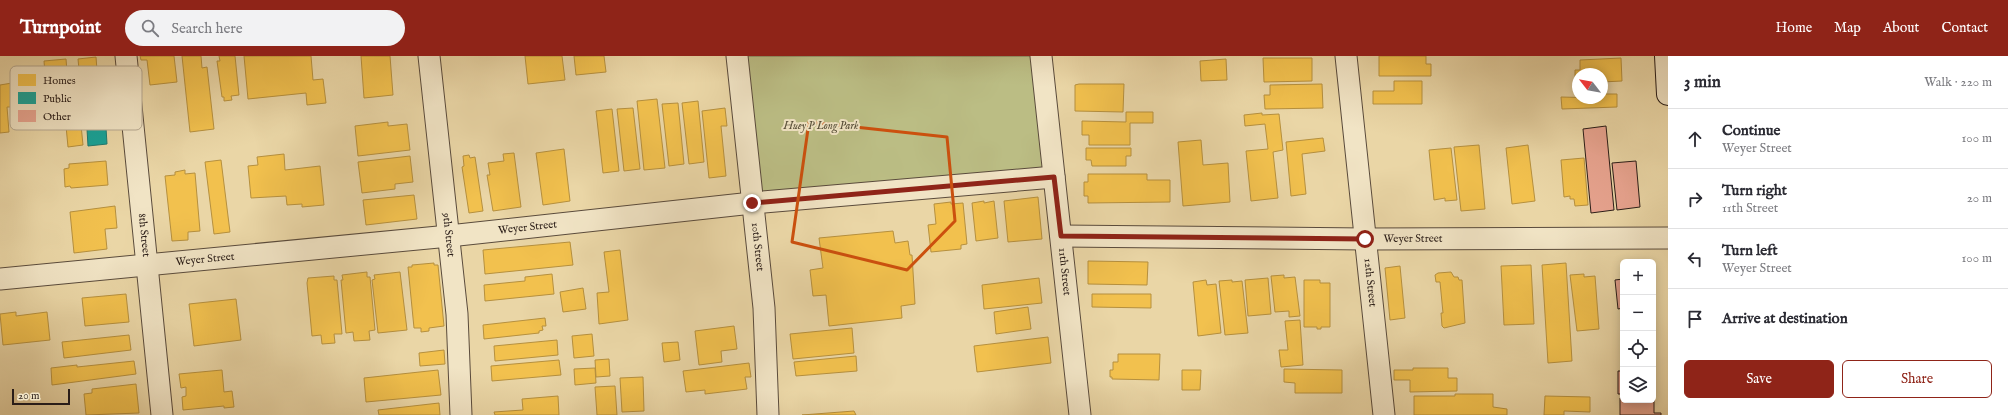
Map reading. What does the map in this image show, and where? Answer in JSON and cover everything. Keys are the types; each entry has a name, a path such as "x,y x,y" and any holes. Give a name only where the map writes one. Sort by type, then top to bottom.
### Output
{"main road":[{"path":"1666,56 1668,92"}],"street":[{"name":"8th Street","path":"126,56 127,66"},
{"name":"9th Street","path":"429,56 457,314 461,415"},
{"name":"10th Street","path":"737,56 764,308 768,415"},
{"name":"11th Street","path":"1041,56 1080,415"},
{"name":"12th Street","path":"1346,56 1384,415"},
{"name":"8th Street","path":"134,130 162,415"},
{"name":"Weyer Street","path":"0,280 449,236 752,203 1054,177"},
{"name":"Weyer Street","path":"1061,236 1365,239 1668,238"}],"highlighted area":[{"path":"809,122 947,137 955,221 907,270 792,242"}],"green space":[{"name":"Huey P Long Park","path":"737,56 1041,56 1054,177 752,203"}],"building: Homes":[{"path":"140,56 174,56 177,82 150,85 147,60 141,60"},
{"path":"182,56 201,56 202,68 207,67 214,129 190,132"},
{"path":"219,56 235,56 239,95 231,96 232,100 224,101 224,97 222,97 217,61 220,61"},
{"path":"244,56 311,56 313,80 323,79 326,103 307,105 306,93 248,99"},
{"path":"361,56 390,56 393,95 364,98"},
{"path":"525,56 562,56 565,80 528,84"},
{"path":"574,56 604,56 606,72 576,75"},
{"path":"1379,56 1426,56 1426,64 1431,64 1431,76 1379,76"},
{"path":"96,57 97,66 79,66 78,59"},
{"path":"1263,58 1312,58 1312,81 1264,82"},
{"path":"1621,58 1622,81 1608,82 1608,68 1580,68 1580,60"},
{"path":"66,59 67,66 44,66 44,61"},
{"path":"1226,59 1227,80 1201,81 1200,61"},
{"path":"1394,81 1422,81 1422,104 1373,104 1373,91 1394,91"},
{"path":"10,83 10,107 7,107 9,132 0,133 0,85"},
{"path":"1124,84 1123,112 1075,111 1075,85"},
{"path":"1322,84 1323,108 1265,109 1264,95 1270,95 1270,85"},
{"path":"1608,94 1617,94 1617,107 1562,109 1561,97 1572,97 1572,104 1608,104"},
{"path":"657,99 665,168 644,170 637,101"},
{"path":"698,101 704,162 689,164 682,103"},
{"path":"678,103 684,164 669,166 662,104"},
{"path":"633,108 640,169 624,171 617,109"},
{"path":"725,108 727,126 721,126 726,176 709,178 702,111"},
{"path":"612,109 619,171 603,173 596,111"},
{"path":"1126,112 1153,112 1153,123 1130,123 1130,145 1089,145 1089,135 1082,135 1082,121 1126,122"},
{"path":"1262,113 1262,115 1279,114 1283,150 1273,152 1278,198 1251,201 1246,151 1268,149 1265,124 1245,126 1244,115"},
{"path":"388,122 388,126 407,124 410,150 358,156 355,126"},
{"path":"66,130 82,130 83,145 68,147"},
{"path":"1323,138 1325,151 1302,154 1306,194 1291,196 1286,142"},
{"path":"1201,140 1203,165 1228,163 1230,202 1183,206 1178,142"},
{"path":"1479,145 1485,209 1461,211 1454,147"},
{"path":"1528,145 1535,201 1512,204 1506,148"},
{"path":"1086,148 1131,148 1131,156 1126,156 1126,166 1092,166 1091,160 1086,160"},
{"path":"1451,148 1457,200 1445,201 1445,198 1434,200 1429,150"},
{"path":"564,149 570,201 543,205 536,153"},
{"path":"514,153 521,207 493,211 487,175 490,175 488,163 504,161 503,154"},
{"path":"284,154 285,170 320,166 324,205 302,207 302,204 287,205 286,196 251,198 248,166 258,165 257,157"},
{"path":"469,155 470,158 475,157 483,211 469,213 462,167 464,166 463,156"},
{"path":"410,156 413,182 395,184 395,189 362,193 358,162"},
{"path":"1584,158 1588,205 1575,206 1574,199 1570,199 1570,196 1564,197 1561,160"},
{"path":"221,160 230,232 214,234 205,162"},
{"path":"106,161 108,185 71,188 70,186 65,187 64,169 69,168 69,164"},
{"path":"185,170 185,174 195,173 200,231 188,232 188,240 172,241 165,176 175,175 175,172"},
{"path":"1088,174 1147,174 1147,180 1170,180 1170,202 1088,203 1088,196 1084,196 1084,182 1088,182"},
{"path":"414,195 417,219 366,225 363,200"},
{"path":"1038,197 1042,239 1008,242 1004,201"},
{"path":"984,201 984,203 994,201 998,238 976,241 972,203"},
{"path":"951,202 951,204 963,203 967,244 961,245 961,249 931,252 928,225 936,224 934,204"},
{"path":"115,206 117,228 105,229 107,249 74,253 70,212"},
{"path":"893,231 895,243 908,241 910,255 912,255 915,304 901,306 902,318 829,326 826,295 813,296 810,270 823,268 819,238"},
{"path":"570,242 573,265 485,274 483,250"},
{"path":"620,250 628,320 599,324 597,293 609,292 604,252"},
{"path":"1088,261 1148,262 1147,285 1088,284"},
{"path":"434,263 434,265 438,265 444,326 429,328 429,331 421,332 421,328 414,328 408,267 412,267 412,265"},
{"path":"1566,263 1572,361 1548,363 1542,265"},
{"path":"1531,265 1534,324 1504,325 1501,266"},
{"path":"1400,266 1405,318 1390,320 1385,268"},
{"path":"367,272 367,277 370,277 375,330 369,331 370,340 354,341 353,332 346,333 341,280 343,280 342,275"},
{"path":"400,272 407,330 378,333 372,280 375,279 374,275"},
{"path":"1451,272 1454,277 1458,277 1459,280 1462,280 1465,323 1444,328 1442,326 1441,313 1443,313 1440,282 1436,282 1435,275 1438,273"},
{"path":"552,274 554,294 485,301 484,285 525,281 525,277"},
{"path":"1584,274 1584,277 1595,276 1599,329 1577,331 1570,275"},
{"path":"1284,275 1284,278 1295,277 1300,316 1289,317 1289,311 1275,312 1271,276"},
{"path":"334,276 334,280 337,280 342,334 334,334 335,343 322,344 321,335 312,336 307,283 308,278"},
{"path":"1039,278 1042,303 984,309 982,285"},
{"path":"1268,278 1271,314 1248,316 1245,280"},
{"path":"1206,280 1207,285 1216,284 1221,333 1198,336 1193,282"},
{"path":"1232,280 1232,282 1242,281 1248,333 1225,335 1219,281"},
{"path":"1304,280 1320,280 1320,283 1330,283 1330,327 1321,327 1321,329 1317,329 1317,327 1304,327"},
{"path":"583,288 586,309 563,312 560,292"},
{"path":"126,294 129,322 85,326 82,298"},
{"path":"1092,294 1151,294 1151,308 1092,307"},
{"path":"236,299 241,340 194,346 189,304"},
{"path":"1028,307 1031,329 996,334 994,312"},
{"path":"16,312 16,316 47,312 50,340 3,345 0,314"},
{"path":"545,318 546,326 542,326 543,330 539,331 539,333 484,339 483,325"},
{"path":"1300,320 1303,365 1281,367 1279,350 1288,350 1285,321"},
{"path":"734,326 737,349 721,351 722,362 699,365 695,331"},
{"path":"852,328 854,353 793,359 790,334"},
{"path":"592,334 594,356 574,358 572,336"},
{"path":"129,335 131,350 64,358 62,342"},
{"path":"1048,337 1051,363 977,372 974,346"},
{"path":"557,340 558,355 495,361 494,346"},
{"path":"678,342 680,360 664,362 662,343"},
{"path":"444,350 445,364 420,366 419,353"},
{"path":"1118,354 1160,354 1159,380 1112,379 1112,377 1110,377 1110,370 1113,370 1113,362 1118,362"},
{"path":"856,356 857,371 796,376 794,362"},
{"path":"609,359 610,376 596,377 595,360"},
{"path":"559,360 561,375 492,381 491,366"},
{"path":"134,361 136,374 52,385 51,368"},
{"path":"749,363 751,377 745,377 747,389 705,394 705,390 686,392 683,371"},
{"path":"595,368 596,383 575,385 574,369"},
{"path":"1413,368 1448,368 1448,378 1457,378 1457,391 1410,392 1410,380 1394,380 1394,370 1413,370"},
{"path":"1284,369 1342,370 1342,393 1295,393 1295,383 1284,382"},
{"path":"222,370 224,392 232,391 234,407 224,408 224,406 183,410 182,397 186,396 186,387 181,388 179,374"},
{"path":"438,370 441,395 366,402 364,378"},
{"path":"1182,370 1201,370 1200,390 1182,390"},
{"path":"643,377 644,411 622,412 620,378"},
{"path":"136,384 139,413 86,415 84,394 92,393 92,389"},
{"path":"615,386 617,415 597,415 595,387"},
{"path":"1455,394 1493,394 1493,407 1507,409 1507,415 1414,415 1414,396 1455,396"},
{"path":"558,396 559,415 495,415 494,412 523,410 522,399"},
{"path":"1545,396 1590,397 1590,412 1564,411 1564,415 1544,415"},
{"path":"439,403 440,415 379,415 378,410"},
{"path":"854,411 856,415 802,415"}],"building: Public":[{"path":"87,130 106,130 107,144 88,146"}],"building: Other":[{"path":"1606,126 1614,210 1591,213 1583,129"},
{"path":"1636,161 1640,207 1617,210 1612,163"},
{"path":"1620,279 1620,309 1618,309 1615,280"},
{"path":"1618,371 1620,371 1620,394 1618,394"},
{"path":"1620,403 1654,403 1654,413 1661,413 1661,415 1620,415"}],"route":[{"path":"752,203 1054,177 1061,236 1365,239"}]}
